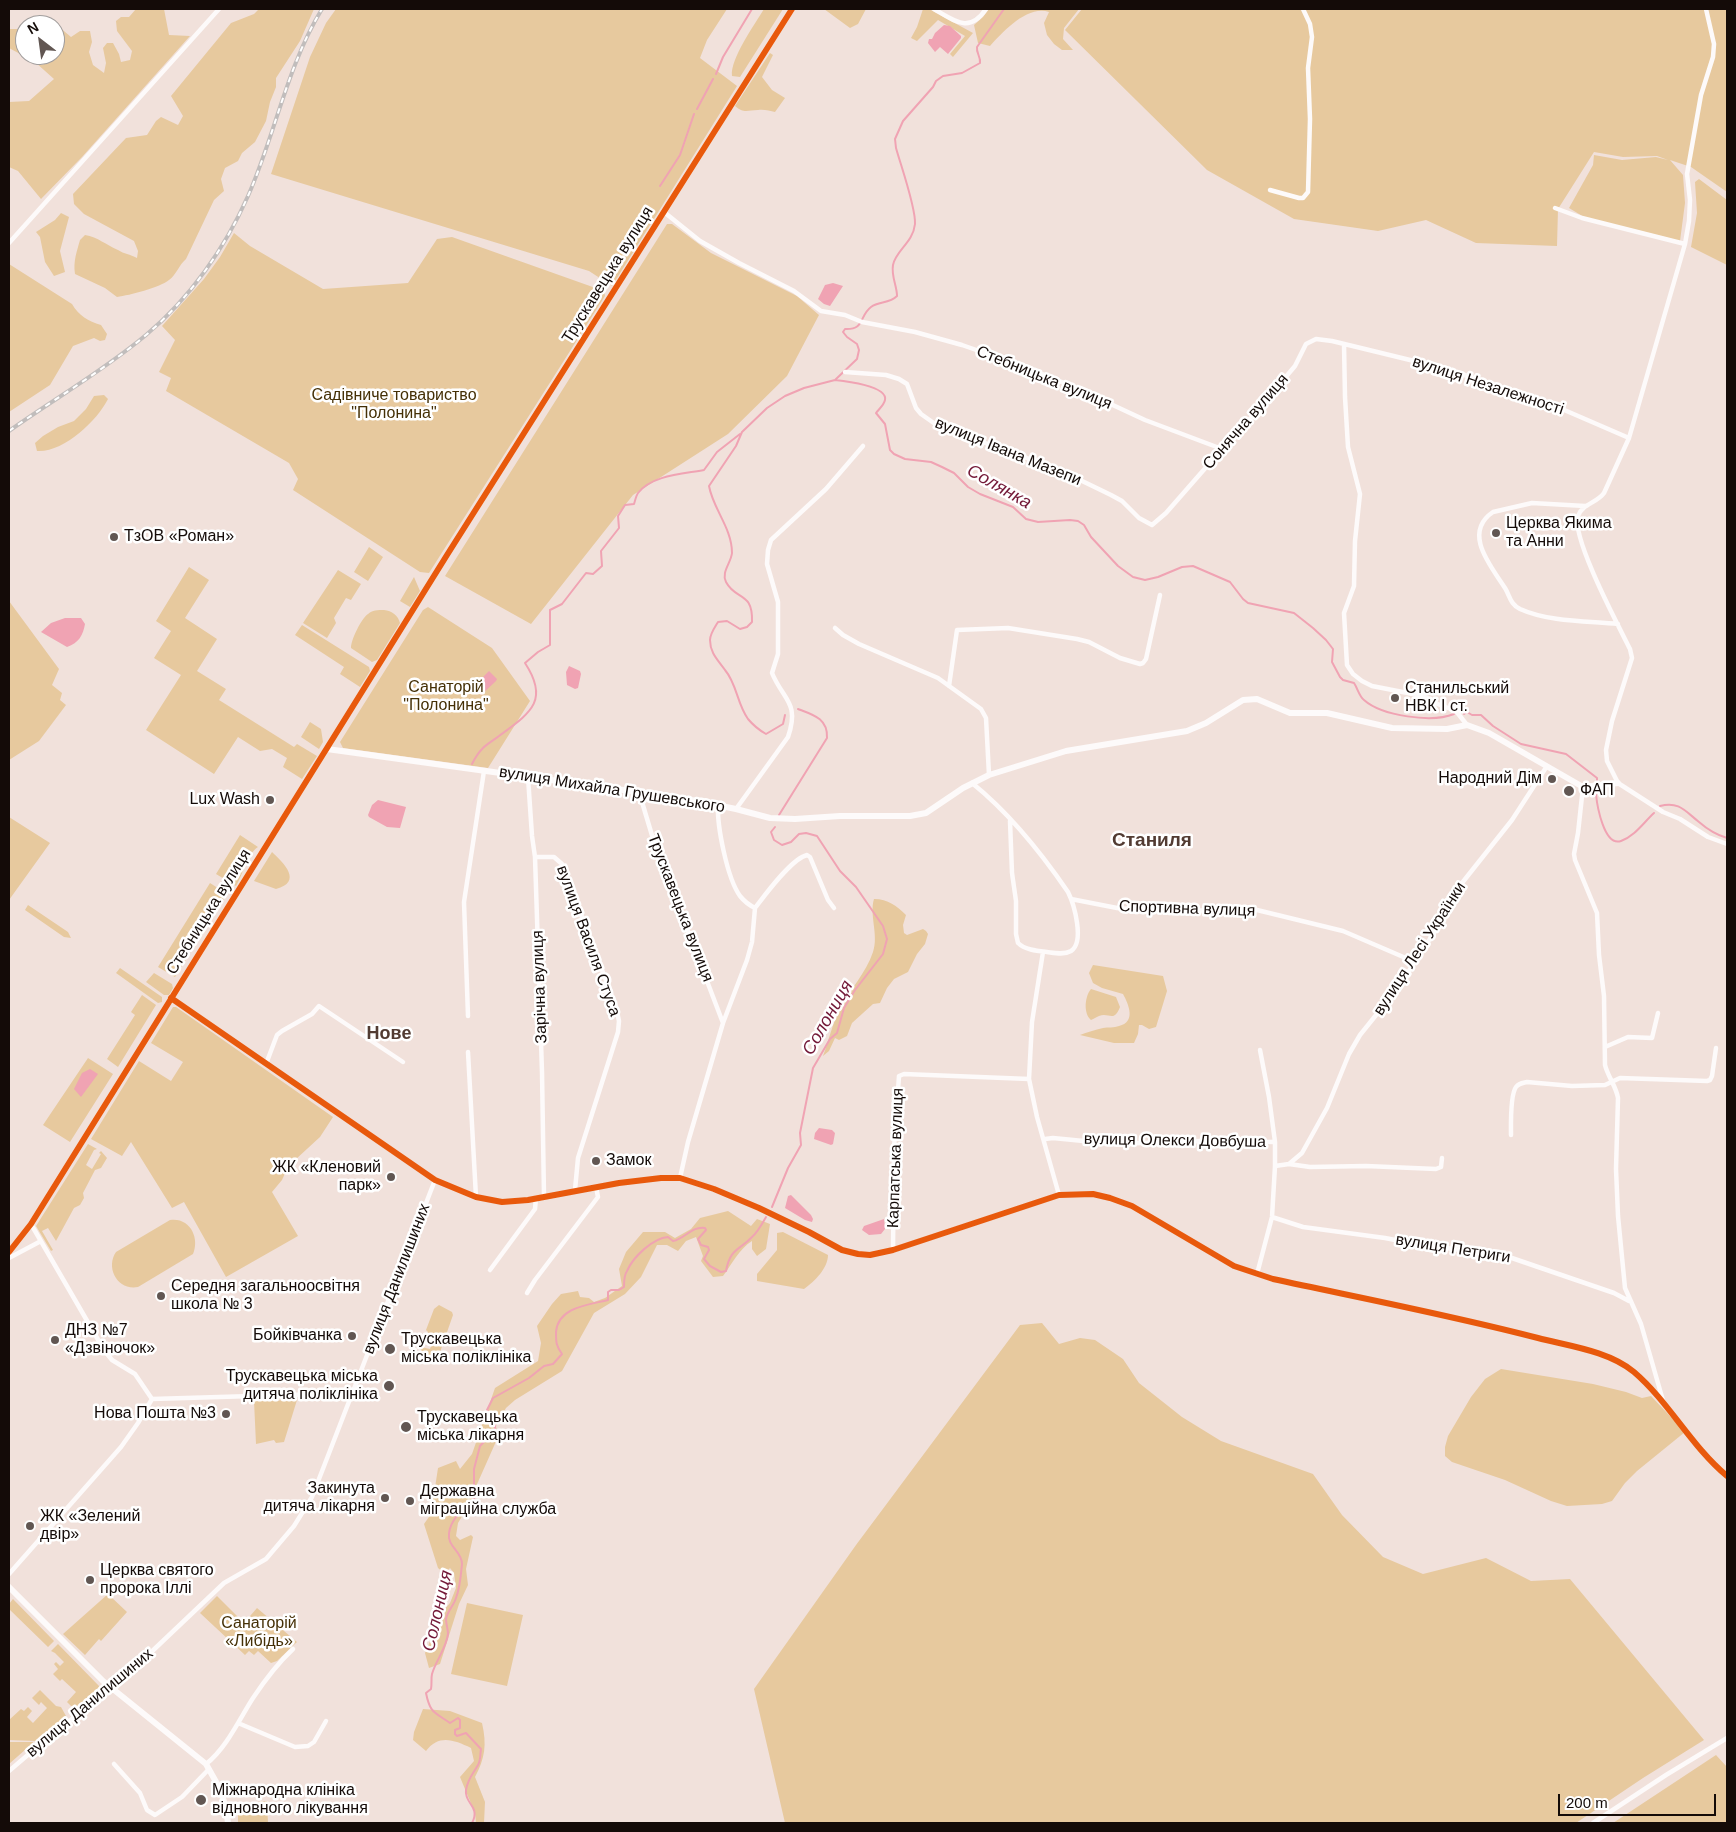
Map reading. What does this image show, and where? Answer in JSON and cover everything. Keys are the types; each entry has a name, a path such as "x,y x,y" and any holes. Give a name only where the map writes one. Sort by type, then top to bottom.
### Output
{"street":[{"path":"9,243 219,9"},
{"name":"Трускавецька вулиця","path":"430,583 792,9"},
{"path":"934,9 951,19 967,24 977,20 986,9"},
{"path":"1270,190 1299,198 1303,198 1308,192 1310,119 1308,68 1312,37 1310,24 1303,9"},
{"path":"1706,9 1714,44 1713,57 1701,96 1686,174 1690,200 1685,244 1629,438 1604,494 1600,499 1585,506 1577,518 1585,552 1630,649 1632,658 1612,721 1606,750 1607,761 1618,783 1663,812 1680,819 1708,837 1727,844"},
{"path":"1555,208 1582,218 1685,244"},
{"name":"Стебницька вулиця","path":"664,212 700,241 794,291 817,309 845,315 862,322 915,332 962,345 1025,367 1074,387 1145,420 1222,449"},
{"name":"Сонячна вулиця","path":"1152,525 1162,517 1222,449 1229,444 1295,366 1306,344 1316,339 1322,339 1344,344"},
{"path":"1344,344 1348,447 1360,494 1355,541 1354,586 1344,613 1347,665 1362,682 1372,686 1422,696 1456,711 1467,725"},
{"name":"вулиця Незалежності","path":"1344,344 1447,370 1554,406 1629,438"},
{"name":"вулиця Івана Мазепи","path":"845,372 886,375 899,379 907,384 916,408 938,426 1049,466 1078,479 1111,495 1122,502 1139,518 1152,525"},
{"path":"736,809 788,737 792,727 793,715 787,697 772,673 778,654 778,602 767,564 771,540 826,489 863,446"},
{"path":"1585,506 1532,503 1492,512 1487,515 1481,526 1480,546 1513,605 1518,608 1545,616 1618,624"},
{"name":"Стебницька вулиця","path":"9,1252 31,1224 171,998 330,749 430,583"},
{"path":"949,686 957,630 1008,628 1077,639 1089,642 1120,658 1140,664 1143,663 1146,659 1160,595"},
{"path":"836,628 849,638 930,674 978,706 986,718 990,775"},
{"name":"вулиця Михайла Грушевського","path":"330,749 639,792 718,805 770,818 910,816 926,813 972,783 990,775 1066,751 1187,731 1206,723 1244,700 1252,698 1290,713 1327,713 1392,728 1448,729 1467,725 1489,733 1583,787"},
{"name":"вулиця Лесі Українки","path":"1289,1164 1302,1152 1328,1108 1349,1054 1355,1044 1397,990 1443,919 1462,883 1512,820 1547,766"},
{"path":"468,1016 464,902 484,771"},
{"name":"Зарічна вулиця","path":"528,778 535,857 544,1197"},
{"path":"972,783 989,797 1010,821 1057,876 1072,899 1078,933 1075,948 1069,952 1063,954 1025,948 1016,939 1016,908 1012,873 1010,821"},
{"path":"1618,783 1583,787 1574,854 1597,913 1599,955 1604,996 1605,1065 1608,1076 1617,1090 1618,1098 1616,1169 1618,1216 1625,1288 1640,1324 1664,1405"},
{"name":"Трускавецька вулиця","path":"639,792 654,842 723,1024"},
{"path":"718,805 718,815 732,882 741,898 755,908 775,882 796,861 807,855 810,857 828,900 834,908"},
{"name":"вулиця Василя Стуса","path":"535,857 554,857 561,861 608,986 618,1021 618,1032 578,1158 575,1190"},
{"name":"Спортивна вулиця","path":"1072,899 1117,908 1157,911 1257,910 1343,931 1415,962"},
{"name":"Трускавецька вулиця","path":"680,1178 688,1142 723,1024 752,942 755,908"},
{"path":"1042,952 1032,1022 1029,1078 1037,1117 1045,1139 1059,1195"},
{"path":"171,998 435,1180 476,1197 502,1202 661,1178 680,1178 714,1189 759,1208 810,1232 842,1250 870,1255 893,1250 1059,1195 1093,1194 1132,1206 1234,1266 1257,1274 1490,1325 1608,1357 1634,1372 1727,1476"},
{"path":"266,1064 277,1035 282,1030 312,1014 319,1006 403,1062"},
{"path":"1605,1047 1628,1037 1652,1038 1658,1013"},
{"path":"1511,1135 1514,1090 1521,1083 1598,1086 1620,1078 1710,1080 1716,1048"},
{"path":"1257,1274 1272,1217 1272,1190 1275,1166 1275,1142 1260,1050"},
{"path":"468,1052 476,1197"},
{"name":"Карпатська вулиця","path":"893,1250 894,1148 899,1076 904,1074 1029,1078"},
{"name":"вулиця Олекси Довбуша","path":"1045,1139 1053,1138 1114,1144 1201,1141 1275,1142"},
{"path":"1275,1166 1289,1164 1310,1167 1366,1166 1436,1169 1441,1167 1442,1158"},
{"name":"вулиця Данилишиних","path":"9,1772 43,1742 127,1676 217,1588 266,1559 294,1526 312,1497 435,1180"},
{"path":"528,1293 535,1280 598,1197 596,1187"},
{"path":"490,1270 535,1209 536,1198"},
{"name":"вулиця Петриги","path":"1272,1217 1303,1226 1506,1256 1614,1293 1630,1301"},
{"path":"31,1224 107,1354 117,1364 135,1374 152,1399"},
{"path":"9,1258 40,1241"},
{"path":"152,1399 353,1393"},
{"path":"9,1574 121,1447 152,1399"},
{"path":"9,1587 111,1688 165,1730 208,1767 220,1789 228,1823"},
{"path":"114,1764 140,1793 147,1810 154,1815 182,1797 208,1767 280,1661 292,1649"},
{"path":"238,1723 294,1747 300,1747 308,1746 314,1742 326,1721"},
{"path":"1593,1823 1666,1774 1727,1738"}],"green space":[{"path":"136,9 164,9 169,35 190,36 82,157 41,199 18,171 9,167 9,102 29,101 54,79 38,65 65,65 65,32 71,37 80,31 90,31 92,42 89,52 93,65 104,73 106,63 103,48 107,43 113,43 121,62 130,60 132,51 117,31 116,21 121,17 129,17"},
{"path":"259,9 314,9 300,41 276,78 276,87 270,102 266,121 255,142 242,153 238,161 225,168 221,179 224,191 214,200 186,259 171,278 164,283 144,291 117,297 105,288 75,274 80,240 85,235 94,237 137,258 138,251 134,241 84,214 74,204 73,194 126,138 147,135 161,117 178,125 183,116 171,96 231,23 254,14"},
{"path":"336,9 727,9 707,40 700,58 737,86 612,286 589,271 271,174 310,57 326,23"},
{"path":"764,9 783,9 740,77 732,76 732,69 739,51"},
{"path":"824,9 866,9 858,24 850,28"},
{"path":"923,9 929,9 973,33 953,57 950,54 965,36 938,20 917,41 911,38"},
{"path":"989,9 1079,9 1064,28 1063,39 1073,50 1062,50 1054,44 1047,35 1044,23 1049,12 1041,11 1032,12 1016,21 990,46 978,43 974,25"},
{"path":"1082,9 1727,9 1727,192 1691,167 1670,160 1683,175 1685,203 1680,241 1584,217 1569,208 1593,165 1594,155 1622,160 1656,157 1668,160 1657,156 1623,157 1594,152 1558,209 1557,246 1476,243 1426,220 1378,231 1294,219 1207,170 1065,30"},
{"path":"9,29 15,29 15,51 9,48"},
{"path":"770,53 773,55 762,77 772,90 785,98 775,112 741,110 735,106"},
{"path":"1699,179 1727,200 1727,265 1691,247 1697,213 1695,182"},
{"path":"61,213 69,217 60,251 65,272 54,276 45,262 40,237 36,232 55,220"},
{"path":"667,224 672,224 711,253 797,296 819,315 787,376 728,434 633,495 531,624 445,576"},
{"name":"Садівниче товариство \"Полонина\"","path":"234,233 250,246 323,289 408,283 437,239 452,237 604,291 605,296 429,573 420,572 293,490 298,479 289,463 166,391 171,378 159,372 175,340 162,326 204,279"},
{"path":"9,264 72,304 84,318 101,325 107,334 105,340 100,341 94,338 73,346 50,385 9,412"},
{"path":"104,395 108,399 88,426 58,447 37,451 35,443 43,436 58,427 74,421 86,409 94,396"},
{"path":"369,547 383,557 368,581 354,572"},
{"path":"189,567 209,580 185,618 217,639 197,671 226,689 219,700 294,747 297,744 317,756 302,779 283,767 287,758 272,749 260,751 238,737 214,774 146,730 181,675 154,658 171,631 156,621"},
{"path":"338,570 361,584 351,600 346,598 334,618 336,623 327,638 303,623"},
{"path":"414,577 420,591 410,607 400,601"},
{"path":"9,601 59,669 52,685 62,693 60,700 66,705 39,741 9,760"},
{"name":"Санаторій \"Полонина\"","path":"428,607 492,648 530,701 488,768 343,748 340,742 423,610"},
{"path":"384,610 394,614 400,623 377,660 372,662 351,648 351,644 362,620 373,611"},
{"path":"302,625 369,667 370,671 360,687 340,674 344,667 295,635"},
{"path":"310,722 321,729 323,742 319,749 301,737"},
{"path":"9,817 50,843 9,900"},
{"path":"240,835 258,847 248,859 236,886 216,874"},
{"path":"272,852 286,867 290,877 284,886 276,889 254,881"},
{"path":"210,883 227,894 175,977 158,967"},
{"path":"874,899 884,900 892,904 906,915 903,925 904,933 907,935 923,929 926,931 928,934 925,944 917,954 908,972 894,979 887,988 880,1003 873,1004 852,1023 847,1036 839,1040 835,1038 829,1051 823,1056 837,1015 873,952 875,945"},
{"path":"28,905 68,932 71,938 64,937 25,910"},
{"path":"1093,965 1163,976 1167,991 1156,1027 1149,1029 1139,1025 1134,1043 1114,1043 1080,1035 1124,1024 1128,1021 1130,1013 1123,994 1102,988 1093,983 1089,973"},
{"path":"120,968 162,997 162,1002 158,1003 116,973"},
{"path":"154,973 172,984 173,988 169,995 164,995 146,982"},
{"path":"1091,989 1116,997 1120,1007 1116,1015 1098,1016 1091,1020 1088,1017 1086,1004 1087,996"},
{"path":"142,995 156,1005 118,1067 107,1059 135,1015 131,1012"},
{"path":"173,1007 176,1007 333,1117 320,1137 287,1169 282,1180 272,1192 298,1236 226,1277 184,1202 172,1208 131,1142 122,1156 91,1139 139,1061 171,1081 183,1062 151,1043"},
{"path":"88,1058 113,1074 70,1142 43,1125"},
{"path":"88,1144 97,1149 94,1150 86,1165 92,1169 101,1151 107,1158 101,1168 95,1170 83,1193 84,1198 80,1205 74,1208 56,1241 48,1228 42,1231 53,1250 51,1251 36,1226"},
{"path":"728,1211 751,1226 757,1219 770,1224 766,1249 757,1256 752,1249 752,1241 739,1252 723,1276 713,1277 701,1261 703,1256 696,1237 686,1241 678,1251 667,1245 657,1245 641,1277 625,1294 594,1313 562,1371 515,1400 506,1408 496,1426 498,1437 474,1491 475,1495 458,1523 456,1536 460,1540 471,1535 473,1537 466,1569 468,1585 459,1604 440,1664 429,1668 425,1653 443,1611 450,1603 456,1588 454,1573 450,1568 444,1573 438,1568 424,1524 431,1514 438,1468 456,1461 460,1469 472,1454 495,1388 538,1361 541,1343 537,1326 561,1294 578,1291 580,1297 589,1298 594,1302 605,1298 622,1286 619,1269 626,1252 643,1232 665,1232 675,1238 691,1229 700,1218"},
{"path":"170,1220 183,1222 192,1230 195,1242 193,1254 138,1287 131,1287 119,1282 115,1277 112,1265 116,1252"},
{"path":"783,1232 828,1255 826,1265 820,1274 804,1289 757,1281 757,1274 777,1250 777,1233"},
{"path":"439,1305 452,1312 453,1315 439,1355 432,1359 427,1358 420,1349 421,1347 430,1349 432,1343 425,1340 428,1332 426,1330 434,1309"},
{"path":"1042,1323 1059,1344 1080,1338 1095,1340 1123,1359 1139,1383 1182,1417 1221,1441 1313,1474 1342,1515 1383,1557 1423,1574 1486,1558 1531,1581 1570,1579 1704,1740 1576,1823 785,1823 754,1689 856,1545 1020,1325"},
{"path":"1501,1369 1593,1384 1642,1398 1651,1396 1685,1432 1637,1471 1625,1483 1612,1501 1602,1504 1567,1506 1551,1501 1505,1480 1452,1462 1445,1456 1448,1436 1471,1397 1485,1379"},
{"path":"297,1400 284,1442 276,1443 274,1440 256,1444 254,1401"},
{"path":"108,1594 127,1612 101,1641 99,1639 85,1655 63,1634"},
{"name":"Санаторій «Либідь»","path":"217,1596 244,1623 257,1608 297,1642 277,1661 271,1663 258,1651 254,1655 249,1651 245,1655 200,1613"},
{"path":"13,1599 54,1641 48,1647 9,1609 9,1604"},
{"path":"467,1603 523,1615 507,1686 451,1674"},
{"path":"58,1644 99,1686 100,1691 80,1706 71,1706 67,1702 76,1692 62,1679 60,1681 53,1674 58,1669 54,1664 56,1662 60,1666 64,1662 51,1651"},
{"path":"40,1690 56,1706 61,1707 66,1716 36,1741 9,1740 9,1720 21,1709 24,1711 28,1707 32,1711 27,1717 33,1723 47,1708 41,1702 39,1705 32,1698"},
{"path":"423,1709 450,1711 482,1723 484,1751 475,1777 485,1802 484,1823 476,1823 475,1813 460,1777 474,1761 471,1748 453,1741 441,1740 426,1751 413,1740 414,1732"},
{"path":"9,1742 34,1742 9,1764"},
{"path":"1716,1755 1727,1767 1727,1823 1613,1823"},
{"path":"267,1801 268,1823 238,1823 238,1804"}],"shaded area":[{"path":"944,25 950,26 961,36 948,54 940,47 935,52 928,43 929,39 932,39 935,33"},
{"path":"833,283 843,286 830,306 818,299 825,285"},
{"path":"65,618 81,618 85,624 80,638 67,647 41,632 51,623"},
{"path":"569,666 580,671 581,674 578,688 575,689 567,685 566,672"},
{"path":"489,671 497,679 481,695 474,686"},
{"path":"378,800 406,807 400,828 387,827 369,817 372,805"},
{"path":"90,1069 98,1074 81,1097 74,1089 82,1073"},
{"path":"819,1128 832,1130 835,1133 833,1144 814,1139 815,1133"},
{"path":"791,1195 811,1215 812,1222 785,1208 788,1196"},
{"path":"884,1219 885,1229 881,1234 869,1235 862,1230 864,1226"}],"waterway":[{"path":"716,74 723,57 752,9"},
{"name":"Солониця","path":"785,715 783,724 766,734 754,725 744,713 732,681 711,649 710,638 718,622 727,621 740,629 747,627 752,622 752,612 747,601 734,592 726,582 725,571 732,553 731,544 709,486 736,446 742,432 767,408 785,396 804,388 835,380 857,359 859,350 857,344 843,332 845,329 851,329 859,325 871,307 897,296 893,265 897,255 914,231 915,217 895,139 903,121 933,87 936,81 943,76 962,73 980,63 977,47 1004,9"},
{"path":"697,109 713,79"},
{"path":"660,186 680,155 694,114"},
{"name":"Солянка","path":"835,380 865,385 880,391 884,395 883,405 876,413 885,424 890,450 894,454 905,459 931,462 942,467 954,473 968,487 980,494 1013,507 1026,519 1038,522 1078,521 1084,525 1091,537 1118,566 1133,577 1145,580 1182,567 1193,566 1230,582 1248,603 1294,613 1326,640 1333,649 1332,662 1340,677 1343,680 1354,683 1362,698 1372,706 1395,714 1421,718 1445,717 1454,714"},
{"path":"472,764 483,748 520,720 533,705 536,697 536,687 525,663 550,645 550,610 562,604 586,573 593,574 602,566 601,551 619,528 618,516 625,505 634,504 638,493 651,482 668,476 704,470 717,452 740,434"},
{"name":"Солониця","path":"779,815 827,738 827,732 822,722 798,709"},
{"name":"Солянка","path":"1464,714 1467,712 1472,715 1481,715 1493,726 1521,744 1566,754 1597,778 1597,783"},
{"name":"Солянка","path":"1596,794 1602,824 1610,838 1615,841 1621,841 1631,836 1654,813"},
{"name":"Солянка","path":"1660,806 1677,806 1709,829 1727,838"},
{"name":"Солониця","path":"772,1207 788,1168 801,1145 800,1133 813,1068 830,1039 837,1033 844,1008 855,990 883,954 887,939 883,926 856,887 840,871 817,836 806,833 799,834 791,842 782,845 774,840 771,832 775,827"},
{"name":"Солониця","path":"472,1823 475,1813 467,1799 466,1790 469,1779 479,1763 481,1749 466,1733 457,1736 455,1734 455,1730 460,1728 460,1720 458,1718 450,1723 436,1714 429,1705 426,1693 431,1689 432,1674 447,1639 446,1619 455,1601 460,1581 462,1564 460,1556 450,1542 450,1528 458,1514 474,1499 474,1469 480,1446 495,1430 495,1421 487,1410 493,1398 529,1378 544,1366 553,1364 562,1354 557,1344 556,1332 562,1317 575,1308 608,1300 608,1292 624,1287 625,1274 639,1254 650,1245 662,1238 668,1237 673,1241 677,1240 696,1229 705,1228 706,1230 698,1239 701,1245 708,1247 709,1250 704,1259 710,1266 721,1272 726,1271 730,1258 736,1250 754,1235 766,1217"}],"railway":[{"path":"9,431 96,373 146,335 177,305 205,271 229,234 248,196 299,54 322,9"}],"cycle path":[{"path":"9,1252 31,1224 447,555 792,9"},
{"path":"171,998 435,1180 476,1197 502,1202 528,1200 619,1183 661,1178 680,1178 714,1189 759,1208 842,1250 870,1255 893,1250 1059,1195 1093,1194 1132,1206 1234,1266 1273,1279 1472,1322 1588,1350 1613,1359 1634,1372 1647,1384 1702,1451 1727,1476"}],"place":[{"name":"Церква Якима та Анни","path":"1496,533"},
{"name":"ТзОВ «Роман»","path":"114,537"},
{"name":"Станильський НВК І ст.","path":"1395,698"},
{"name":"Народний Дім","path":"1552,779"},
{"name":"ФАП","path":"1569,791"},
{"name":"Lux Wash","path":"270,800"},
{"name":"Замок","path":"596,1161"},
{"name":"ЖК «Кленовий парк»","path":"391,1177"},
{"name":"Середня загальноосвітня школа № 3","path":"161,1296"},
{"name":"Бойківчанка","path":"352,1336"},
{"name":"ДНЗ №7 «Дзвіночок»","path":"55,1340"},
{"name":"Трускавецька міська поліклініка","path":"390,1349"},
{"name":"Трускавецька міська дитяча поліклініка","path":"389,1386"},
{"name":"Нова Пошта №3","path":"226,1414"},
{"name":"Трускавецька міська лікарня","path":"406,1427"},
{"name":"Закинута дитяча лікарня","path":"385,1498"},
{"name":"Державна міграційна служба","path":"410,1501"},
{"name":"ЖК «Зелений двір»","path":"30,1526"},
{"name":"Церква святого пророка Іллі","path":"90,1580"},
{"name":"Міжнародна клініка відновного лікування","path":"201,1800"}],"district":[{"name":"Станиля","path":"1152,841"},
{"name":"Нове","path":"389,1034"}]}
